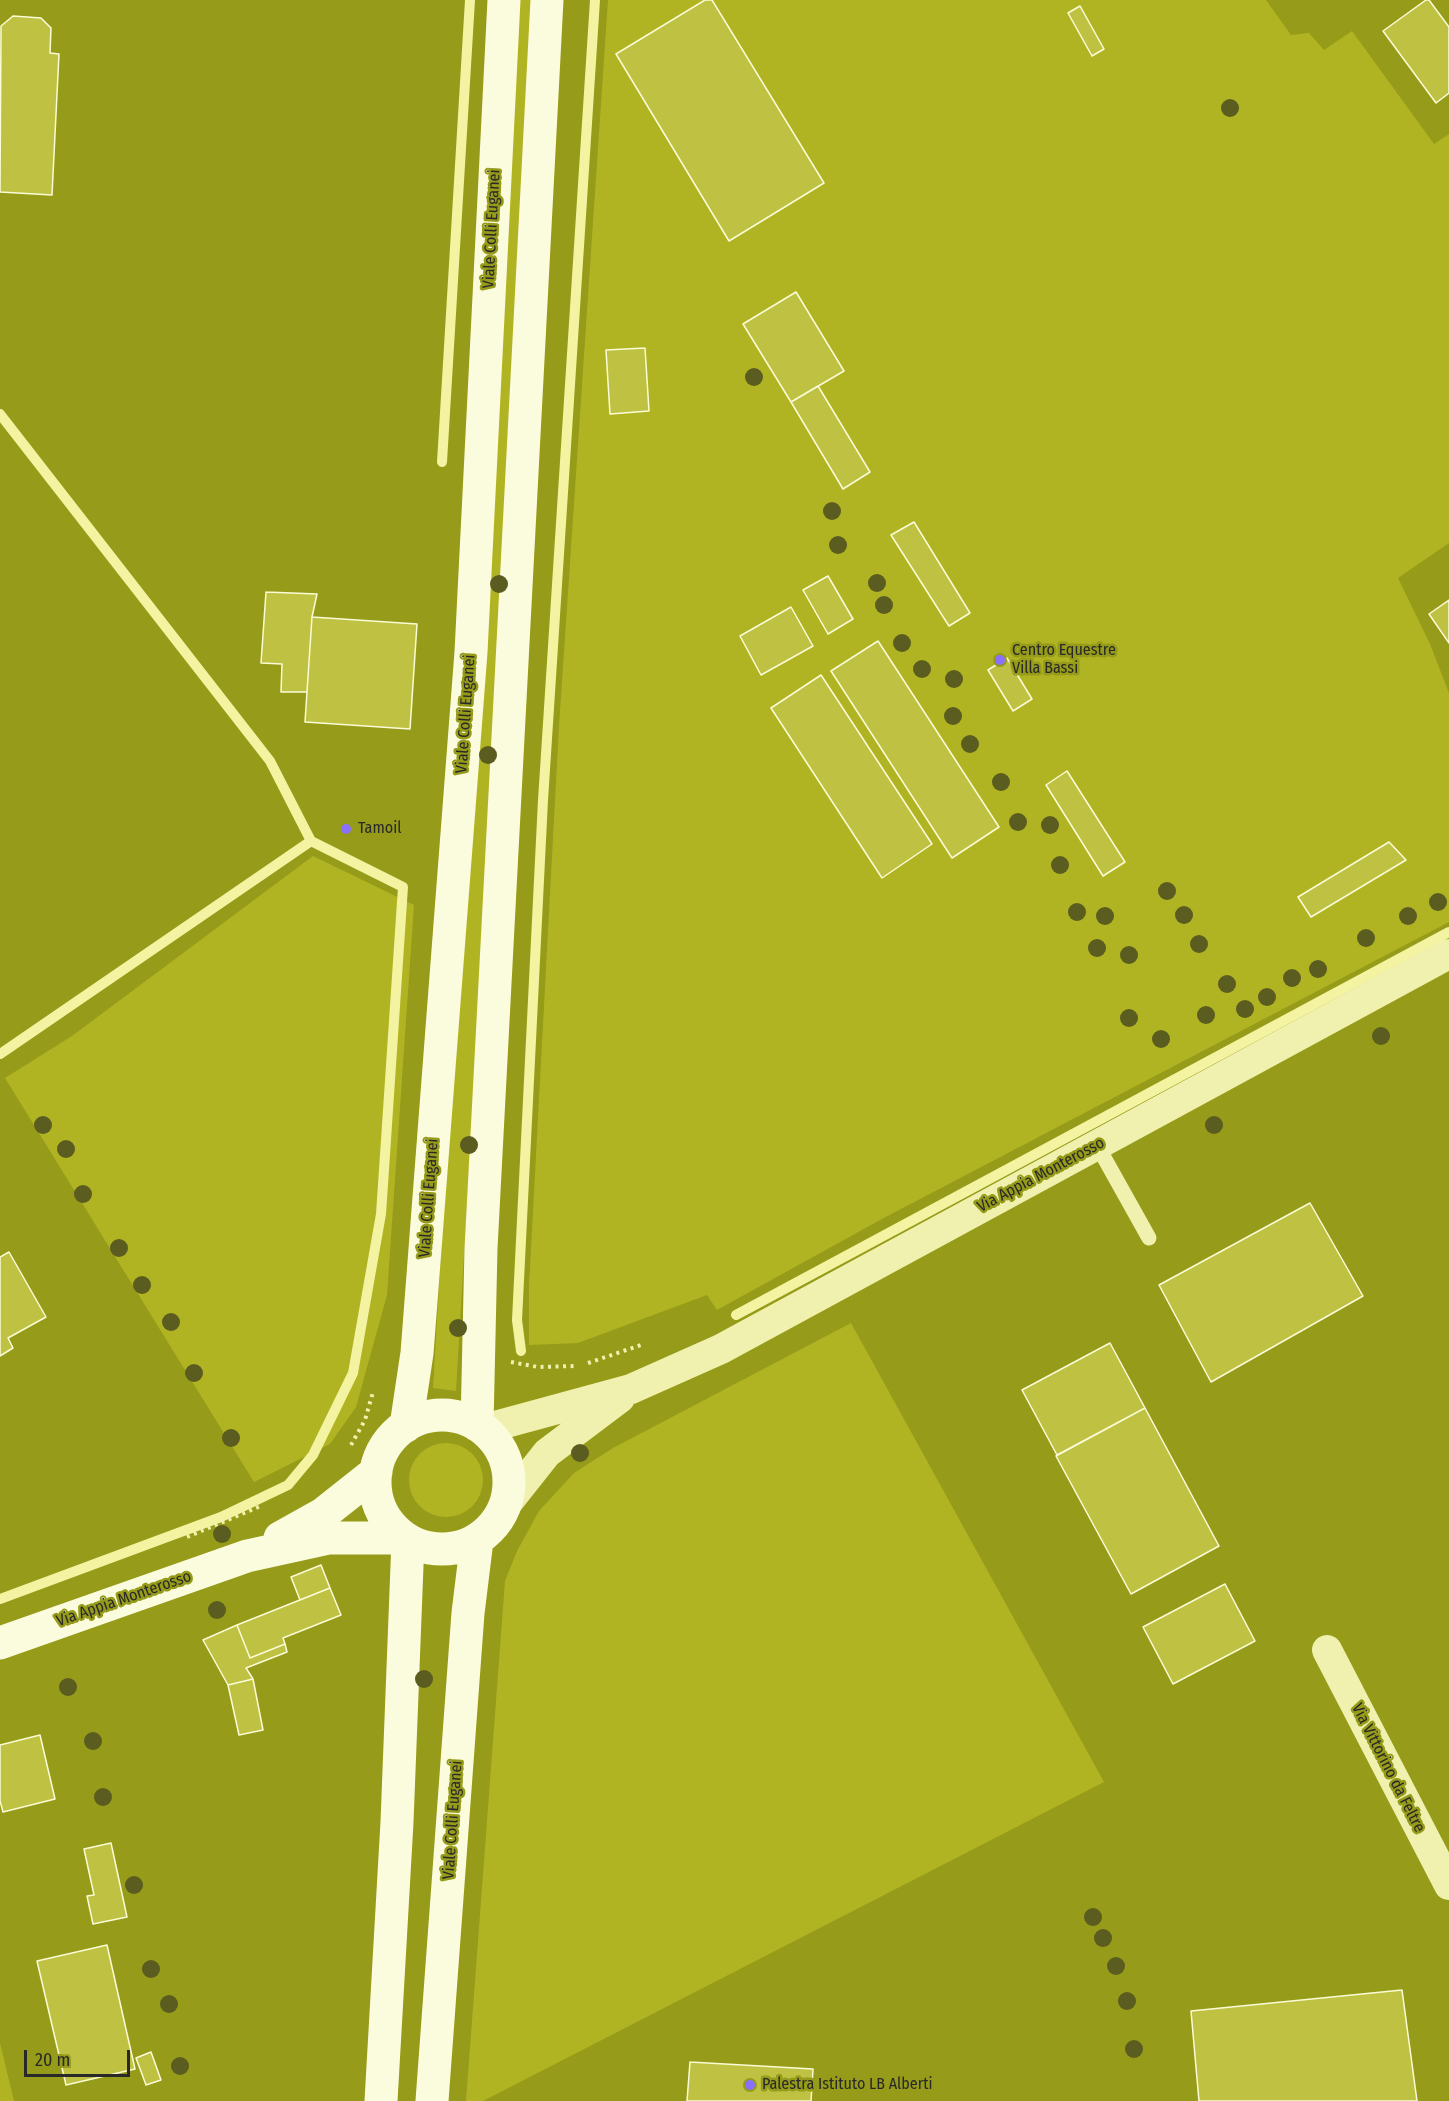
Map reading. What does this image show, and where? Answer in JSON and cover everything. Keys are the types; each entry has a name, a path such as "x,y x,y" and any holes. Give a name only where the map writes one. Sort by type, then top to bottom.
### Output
{"main road":[{"name":"Viale Colli Euganei","path":"406,1426 417,1353 471,652 504,0"},
{"path":"480,1427 481,1248 546,0"},
{"path":"442,1415 460,1417 480,1427 498,1444 507,1464 510,1485 505,1506 494,1525 477,1540 461,1547 443,1549 425,1547 406,1539 391,1525 381,1509 376,1490 376,1472 382,1454 392,1438 406,1426 423,1418 442,1415"},
{"name":"Via Appia Monterosso","path":"247,1556 323,1514 376,1472"},
{"name":"Via Appia Monterosso","path":"0,1643 247,1556 329,1538 406,1539"},
{"path":"381,2101 398,1810 406,1539"},
{"name":"Viale Colli Euganei","path":"432,2101 468,1613 477,1540"}],"street":[{"name":"Via Appia Monterosso","path":"480,1427 631,1389 721,1349 1449,954"},
{"name":"Via Appia Monterosso","path":"505,1506 547,1453 631,1389"},
{"name":"Via Vittorino da Feltre","path":"1327,1650 1449,1885"}],"lane":[{"path":"1097,1145 1149,1238"}],"shaded area":[{"path":"515,0 537,0 456,1391 433,1388"},
{"name":"Centro Equestre Villa Bassi","path":"608,0 1266,0 1291,35 1309,33 1324,50 1352,31 1434,144 1449,134 1449,543 1398,578 1430,644 1449,693 1449,922 880,1220 717,1310 707,1295 578,1343 529,1345 529,1286 559,726"},
{"path":"313,856 414,905 387,1295 356,1407 330,1444 254,1482 5,1078 72,1036"},
{"path":"851,1323 1104,1782 483,2101 466,2101 505,1581 517,1551 539,1511 574,1473 613,1448"},
{"path":"446,1443 460,1446 472,1454 480,1466 483,1480 480,1494 472,1506 460,1514 446,1517 432,1514 420,1506 412,1494 409,1480 412,1466 420,1454 432,1446"},
{"path":"0,2043 14,2101 0,2101"}],"building":[{"path":"705,0 712,0 824,183 729,241 616,54"},
{"path":"1429,0 1449,27 1449,93 1436,103 1383,31"},
{"path":"1080,6 1104,49 1092,56 1068,13"},
{"path":"13,16 41,18 51,28 50,53 59,54 52,195 0,192 1,26"},
{"path":"796,292 844,371 791,402 743,324"},
{"path":"645,348 649,411 610,414 606,350"},
{"path":"818,386 870,472 843,489 791,402"},
{"path":"914,522 970,613 949,626 891,535"},
{"path":"828,576 853,619 828,634 803,590"},
{"path":"266,592 317,594 312,617 307,692 281,692 282,664 261,663"},
{"path":"1449,600 1449,643 1429,614"},
{"path":"791,607 813,646 761,675 740,636"},
{"path":"312,617 417,624 410,729 305,722"},
{"path":"878,641 999,827 952,858 831,671"},
{"path":"1007,658 1032,699 1013,711 988,670"},
{"path":"821,675 932,844 882,878 771,708"},
{"path":"1067,771 1125,862 1103,876 1046,785"},
{"path":"1389,842 1406,860 1311,917 1298,897"},
{"path":"1310,1203 1363,1296 1211,1382 1159,1285"},
{"path":"9,1252 46,1317 8,1338 13,1348 0,1356 0,1257"},
{"path":"1110,1343 1145,1408 1057,1455 1022,1390"},
{"path":"1145,1408 1219,1546 1131,1594 1056,1456"},
{"path":"321,1565 330,1588 300,1600 291,1577"},
{"path":"1225,1584 1255,1641 1173,1684 1143,1627"},
{"path":"330,1588 341,1615 283,1638 285,1644 250,1658 237,1625"},
{"path":"237,1625 250,1658 285,1644 287,1652 246,1668 253,1679 228,1685 203,1640"},
{"path":"253,1679 263,1730 239,1735 228,1685"},
{"path":"40,1735 55,1799 3,1812 0,1801 0,1745"},
{"path":"111,1843 127,1917 93,1924 87,1896 94,1895 84,1849"},
{"path":"107,1945 135,2069 66,2085 37,1961"},
{"path":"1402,1990 1417,2101 1199,2101 1191,2011"},
{"path":"151,2052 161,2080 146,2085 136,2058"},
{"name":"Palestra Istituto LB Alberti","path":"690,2062 813,2069 811,2101 687,2101"}],"waterway":[{"path":"442,462 470,0"},
{"path":"521,1351 517,1320 543,800 595,0"},
{"path":"0,414 270,761 311,841"},
{"path":"0,1054 311,841 403,887 381,1214 353,1373 313,1455 288,1485 221,1517 0,1599"},
{"path":"736,1315 1449,932"}],"place":[{"name":"Centro Equestre Villa Bassi","path":"1000,660"},
{"name":"Tamoil","path":"346,829"},
{"name":"Palestra Istituto LB Alberti","path":"750,2085"}]}
